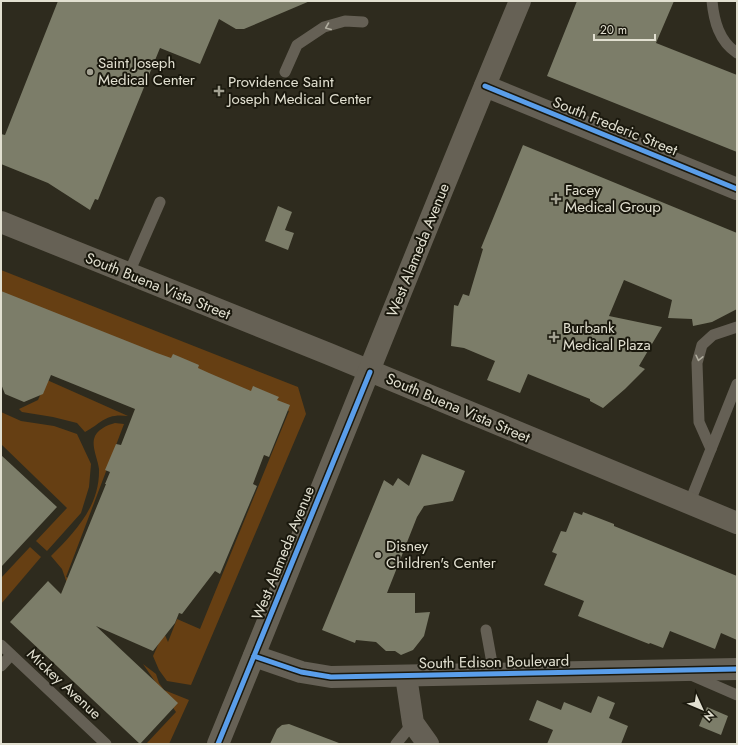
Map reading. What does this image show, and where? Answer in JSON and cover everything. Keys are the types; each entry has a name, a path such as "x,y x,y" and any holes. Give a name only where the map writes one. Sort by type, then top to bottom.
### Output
{"main road":[{"name":"West Alameda Avenue","path":"218,744 370,372 434,207 520,1"},
{"name":"South Buena Vista Street","path":"1,222 737,523"}],"street":[{"name":"South Frederic Street","path":"485,86 737,189"},
{"name":"South Edison Boulevard","path":"254,656 301,672 331,677 737,669"},
{"path":"406,676 414,723 428,744"}],"lane":[{"path":"712,1 714,16 720,35 731,48 737,52"},
{"path":"285,72 297,45 324,27 345,21 363,22"},
{"path":"128,275 160,202"},
{"path":"711,449 699,422 698,363 702,345 713,335 737,327"},
{"path":"689,504 737,384"},
{"path":"486,630 494,674"},
{"name":"Mickey Avenue","path":"1,645 106,744"},
{"path":"1,666 11,655"},
{"path":"679,671 737,694"},
{"path":"396,744 414,723"}],"shaded area":[{"path":"1,270 298,387 306,414 191,685 167,681 159,670 153,656 162,636 161,626 168,642 177,619 200,629 289,411 1,295"},
{"path":"47,380 128,416 120,415 109,417 85,432 77,423 22,412 19,409 38,400"},
{"path":"1,412 21,421 54,426 77,434 91,464 89,487 81,513 47,551 36,541 67,508 1,444"},
{"path":"115,423 124,424 66,577 90,585 69,589 62,569 51,556 77,528 91,506 98,482 99,469 94,439 99,431"},
{"path":"30,547 41,557 1,604 1,578"},
{"path":"143,664 156,674 159,683 164,690 189,700 169,744 146,744 176,712"}],"building":[{"name":"Saint Joseph Medical Center","path":"58,1 310,1 244,29 236,29 219,19 200,64 160,48 98,200 95,199 90,210 48,183 1,164 1,134 5,135"},
{"path":"577,1 674,1 656,43 737,75 737,152 547,76"},
{"path":"523,145 737,233 737,309 712,322 693,326 692,319 668,318 672,300 624,280 609,316 662,327 639,366 645,369 603,408 590,401 590,399 528,374 520,393 487,380 495,361 464,348 451,346 454,305 458,306 463,294 469,296 483,249 481,248"},
{"path":"278,206 292,212 285,230 294,233 288,250 265,241"},
{"path":"1,291 157,353 171,358 173,354 199,365 198,368 209,373 251,391 253,386 279,397 277,400 290,405 269,457 264,455 253,484 257,486 220,574 215,571 182,614 179,613 175,623 153,651 96,626 178,703 140,744 10,622 48,581 61,594 106,484 110,472 105,470 116,444 121,445 135,409 51,375 43,394 24,402 5,394 1,384"},
{"name":"Disney Children's Center","path":"422,454 465,471 453,501 424,506 417,517 387,593 415,593 415,613 430,612 424,636 413,650 401,655 395,651 386,651 376,642 356,640 355,643 322,630 384,480 393,486 398,478 409,486"},
{"path":"1,455 57,507 1,567"},
{"path":"574,512 582,515 583,512 614,524 614,526 737,576 737,640 721,633 715,649 670,631 663,648 578,616 584,601 544,585 557,554 552,552 561,531 566,532"},
{"path":"598,696 615,703 609,718 628,726 621,744 547,744 553,730 529,720 537,700 561,710 564,702 591,713"},
{"path":"707,707 728,716 721,735 699,726"},
{"path":"289,724 339,743 270,744 277,729 282,725"}],"cycle path":[{"path":"485,86 737,189"},
{"path":"218,744 370,372"},
{"path":"254,656 301,672 331,677 737,669"}],"place":[{"name":"Saint Joseph Medical Center","path":"90,72"},
{"name":"Providence Saint Joseph Medical Center","path":"219,91"},
{"name":"Facey Medical Group","path":"556,199"},
{"name":"Burbank Medical Plaza","path":"554,337"},
{"name":"Disney Children's Center","path":"378,555"}]}
